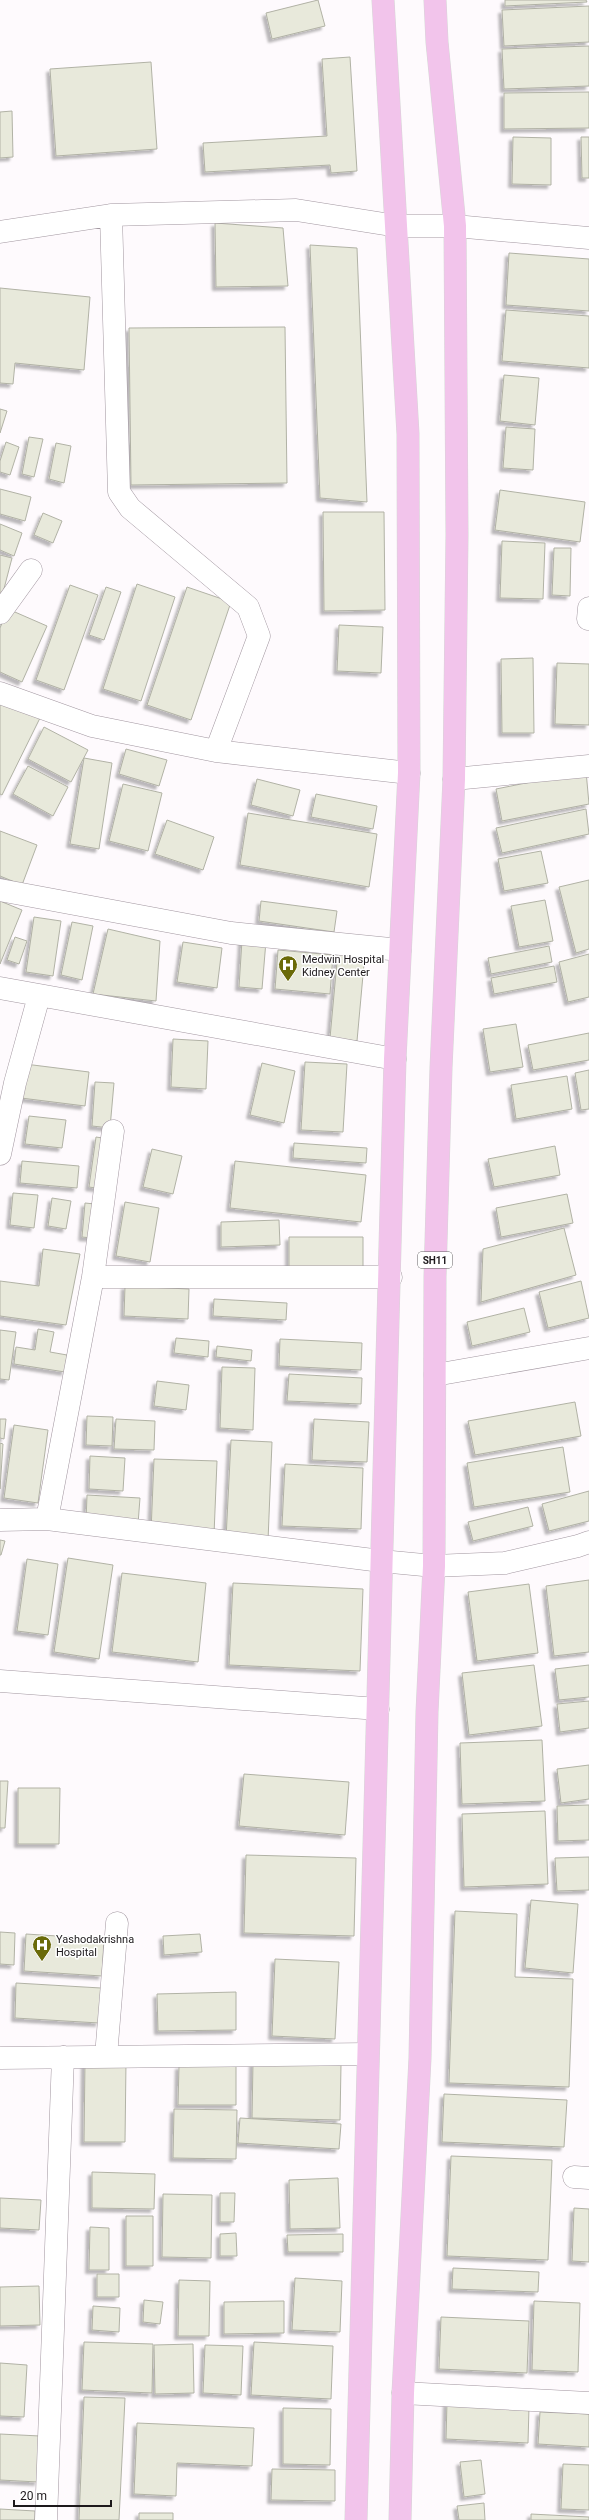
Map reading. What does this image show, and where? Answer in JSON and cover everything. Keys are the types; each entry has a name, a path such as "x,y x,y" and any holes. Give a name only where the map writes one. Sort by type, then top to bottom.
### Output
{"main road":[{"path":"356,2520 367,2054 378,1708 395,1059 409,774 408,434 383,0"},
{"name":"SH11","path":"400,2520 403,2393 420,2058 427,1712 434,1566 435,1277 440,1068 454,779 457,535 455,226 437,42 435,0"}],"street":[{"path":"0,232 111,215 296,210 397,226 455,226 589,238"},
{"path":"111,215 119,492 130,508 248,607 259,636 216,751"},
{"path":"0,613 31,570"},
{"path":"0,693 92,726 216,751 409,774"},
{"path":"454,779 589,766"},
{"path":"0,890 231,933 400,950"},
{"path":"0,988 395,1059"},
{"path":"0,1154 15,1083 40,996"},
{"path":"47,1518 93,1277 113,1131"},
{"path":"93,1277 390,1278"},
{"path":"435,1375 589,1348"},
{"path":"0,1520 47,1518 381,1561 434,1566 505,1563 578,1546 589,1542"},
{"path":"0,1680 378,1708"},
{"path":"106,2056 117,1922"},
{"path":"0,2058 367,2054"},
{"path":"46,2520 63,2057"},
{"path":"403,2393 589,2403"}],"building":[{"path":"318,0 325,26 272,39 266,13"},
{"path":"505,0 586,0 587,2 505,6"},
{"path":"589,6 589,42 504,46 502,10"},
{"path":"589,46 589,86 504,89 502,49"},
{"path":"350,57 357,171 331,173 330,165 205,172 203,143 327,136 322,59"},
{"path":"151,62 157,149 56,156 50,69"},
{"path":"589,92 589,128 504,129 504,93"},
{"path":"12,111 13,157 0,158 0,112"},
{"path":"513,137 551,138 551,185 512,184"},
{"path":"581,137 589,137 589,178 582,178"},
{"path":"215,223 283,228 288,286 216,287"},
{"path":"310,245 357,248 367,502 320,498"},
{"path":"509,253 589,259 589,311 506,305"},
{"path":"0,288 90,297 84,370 15,363 13,384 0,383"},
{"path":"506,310 589,316 589,368 502,361"},
{"path":"285,327 287,483 131,485 129,328"},
{"path":"504,375 539,378 535,425 500,421"},
{"path":"0,409 7,411 0,433"},
{"path":"506,427 535,429 533,470 503,468"},
{"path":"29,437 43,439 34,477 22,474"},
{"path":"6,442 19,447 10,475 0,472 0,461"},
{"path":"56,443 71,446 64,483 49,479"},
{"path":"0,489 31,497 25,521 0,514"},
{"path":"500,490 585,502 580,542 495,530"},
{"path":"323,512 384,512 385,610 324,611"},
{"path":"43,513 62,521 53,543 34,535"},
{"path":"0,524 22,533 14,556 0,550"},
{"path":"502,541 545,543 543,599 500,598"},
{"path":"554,548 571,548 570,596 552,595"},
{"path":"0,555 12,558 0,604"},
{"path":"137,584 175,597 141,701 103,689"},
{"path":"70,585 98,595 64,690 36,680"},
{"path":"106,587 121,592 104,640 89,635"},
{"path":"187,587 231,602 191,720 147,705"},
{"path":"8,609 47,626 22,682 0,672 0,628"},
{"path":"339,625 383,627 381,673 337,671"},
{"path":"533,658 534,733 502,733 501,659"},
{"path":"557,663 589,664 589,725 555,724"},
{"path":"0,699 40,718 2,795 0,794"},
{"path":"44,727 88,750 71,782 28,759"},
{"path":"126,749 167,760 159,786 119,774"},
{"path":"84,758 112,763 99,849 70,844"},
{"path":"28,766 68,787 53,816 13,794"},
{"path":"586,771 589,804 502,821 496,789"},
{"path":"257,779 300,790 293,816 251,805"},
{"path":"123,784 162,793 148,851 109,841"},
{"path":"316,794 377,806 373,829 311,817"},
{"path":"586,809 589,834 502,853 496,828"},
{"path":"248,813 377,834 369,887 240,865"},
{"path":"167,820 214,837 203,870 155,854"},
{"path":"0,831 37,845 22,885 0,876"},
{"path":"541,851 548,883 504,891 498,859"},
{"path":"589,880 589,949 576,953 559,887"},
{"path":"545,900 553,941 519,947 511,906"},
{"path":"0,901 22,910 0,964"},
{"path":"261,901 337,911 334,932 259,921"},
{"path":"34,917 61,921 53,976 26,972"},
{"path":"72,922 93,926 82,980 61,975"},
{"path":"108,929 160,941 156,1001 93,994"},
{"path":"15,937 27,941 19,964 7,960"},
{"path":"242,940 266,941 262,989 239,987"},
{"path":"183,942 222,948 217,988 177,982"},
{"path":"549,946 552,962 491,974 488,958"},
{"path":"278,950 333,955 330,994 275,989"},
{"path":"338,951 365,953 357,1041 330,1038"},
{"path":"589,954 589,997 568,1002 559,962"},
{"path":"554,966 557,982 494,994 491,978"},
{"path":"516,1024 523,1067 490,1072 483,1029"},
{"path":"589,1033 589,1060 533,1070 528,1045"},
{"path":"173,1039 208,1041 206,1089 171,1087"},
{"path":"305,1062 347,1064 343,1132 301,1130"},
{"path":"262,1063 295,1071 284,1123 250,1115"},
{"path":"25,1064 89,1072 85,1106 21,1098"},
{"path":"589,1070 589,1109 581,1110 575,1073"},
{"path":"567,1076 572,1109 516,1119 511,1085"},
{"path":"95,1082 114,1083 110,1128 92,1126"},
{"path":"29,1116 66,1120 62,1148 25,1144"},
{"path":"96,1137 109,1139 102,1189 89,1187"},
{"path":"294,1143 367,1148 366,1163 293,1158"},
{"path":"555,1146 560,1175 494,1187 488,1159"},
{"path":"152,1149 182,1156 173,1194 143,1187"},
{"path":"22,1161 79,1166 77,1188 20,1183"},
{"path":"235,1161 366,1175 361,1222 230,1208"},
{"path":"13,1193 38,1195 34,1228 10,1225"},
{"path":"567,1194 573,1223 501,1237 496,1208"},
{"path":"52,1198 71,1201 66,1229 48,1226"},
{"path":"125,1202 159,1208 150,1262 116,1256"},
{"path":"85,1203 105,1205 101,1239 82,1237"},
{"path":"279,1220 280,1245 221,1247 221,1222"},
{"path":"564,1228 576,1275 481,1302 483,1249"},
{"path":"289,1237 363,1237 363,1269 289,1268"},
{"path":"43,1249 80,1254 66,1325 0,1316 0,1281 39,1286"},
{"path":"581,1281 589,1318 548,1328 539,1292"},
{"path":"125,1286 189,1289 188,1319 124,1316"},
{"path":"214,1299 287,1303 286,1320 213,1316"},
{"path":"524,1308 530,1332 472,1346 467,1322"},
{"path":"38,1329 54,1332 50,1352 67,1355 65,1372 14,1364 16,1347 35,1350"},
{"path":"0,1330 16,1332 9,1380 0,1379"},
{"path":"176,1338 209,1341 208,1357 174,1353"},
{"path":"280,1339 362,1343 361,1370 279,1366"},
{"path":"217,1346 252,1350 251,1361 216,1357"},
{"path":"222,1367 255,1368 253,1430 220,1428"},
{"path":"289,1374 362,1378 361,1404 287,1401"},
{"path":"157,1381 189,1385 186,1410 154,1406"},
{"path":"575,1402 581,1436 475,1455 468,1421"},
{"path":"87,1416 113,1417 112,1446 86,1445"},
{"path":"0,1419 6,1419 4,1439 0,1438"},
{"path":"116,1419 155,1421 154,1450 114,1449"},
{"path":"314,1419 369,1422 367,1462 312,1460"},
{"path":"14,1425 48,1430 38,1503 4,1498"},
{"path":"231,1440 272,1442 268,1541 226,1539"},
{"path":"0,1443 3,1444 0,1489"},
{"path":"563,1447 570,1492 474,1507 467,1463"},
{"path":"90,1456 125,1458 123,1491 89,1489"},
{"path":"154,1459 217,1461 214,1535 151,1532"},
{"path":"285,1464 363,1468 361,1529 282,1526"},
{"path":"589,1491 589,1521 549,1531 542,1504"},
{"path":"87,1495 140,1498 138,1524 86,1522"},
{"path":"528,1507 533,1526 473,1541 468,1522"},
{"path":"0,1540 5,1541 1,1555 0,1555"},
{"path":"68,1558 113,1565 99,1659 54,1652"},
{"path":"27,1559 58,1564 48,1635 17,1631"},
{"path":"122,1573 206,1583 198,1662 112,1652"},
{"path":"589,1580 589,1652 554,1656 546,1586"},
{"path":"233,1583 363,1589 360,1671 229,1665"},
{"path":"529,1584 538,1653 477,1661 468,1592"},
{"path":"534,1665 542,1726 469,1735 462,1673"},
{"path":"589,1665 589,1697 559,1700 555,1669"},
{"path":"589,1701 589,1728 560,1732 557,1704"},
{"path":"542,1740 545,1801 462,1804 460,1743"},
{"path":"589,1765 589,1799 561,1803 557,1769"},
{"path":"244,1774 349,1782 345,1835 239,1826"},
{"path":"0,1781 8,1781 5,1828 0,1828"},
{"path":"18,1788 60,1788 59,1844 18,1844"},
{"path":"589,1805 589,1840 558,1841 557,1806"},
{"path":"545,1811 548,1884 464,1887 462,1814"},
{"path":"246,1855 356,1858 354,1936 244,1933"},
{"path":"589,1857 589,1890 557,1891 555,1858"},
{"path":"531,1900 578,1904 573,1973 525,1968"},
{"path":"455,1911 517,1914 515,1977 573,1979 569,2087 449,2083"},
{"path":"0,1932 15,1933 14,1965 0,1964"},
{"path":"26,1934 104,1939 102,1976 24,1971"},
{"path":"200,1934 202,1952 164,1955 163,1936"},
{"path":"275,1959 339,1962 335,2039 272,2036"},
{"path":"16,1983 101,1988 99,2023 15,2018"},
{"path":"236,1992 236,2030 158,2031 157,1994"},
{"path":"85,2061 126,2062 125,2142 84,2142"},
{"path":"253,2062 341,2065 340,2120 252,2118"},
{"path":"179,2066 236,2066 236,2105 178,2105"},
{"path":"444,2094 567,2100 564,2147 442,2142"},
{"path":"174,2109 237,2110 236,2159 173,2158"},
{"path":"240,2118 341,2124 339,2149 238,2143"},
{"path":"451,2156 552,2160 548,2260 447,2256"},
{"path":"92,2172 155,2174 154,2209 92,2208"},
{"path":"338,2178 340,2228 290,2229 289,2180"},
{"path":"220,2193 235,2193 234,2222 220,2222"},
{"path":"163,2194 212,2195 211,2258 162,2257"},
{"path":"0,2198 41,2200 39,2230 0,2228"},
{"path":"574,2208 589,2209 589,2262 572,2261"},
{"path":"126,2216 153,2216 153,2266 126,2266"},
{"path":"90,2227 109,2228 109,2270 89,2270"},
{"path":"236,2233 237,2256 220,2256 220,2234"},
{"path":"343,2234 343,2252 288,2252 287,2235"},
{"path":"453,2268 539,2272 538,2292 452,2289"},
{"path":"97,2274 119,2274 119,2297 97,2297"},
{"path":"295,2278 342,2281 340,2332 292,2330"},
{"path":"179,2280 210,2281 209,2336 178,2336"},
{"path":"39,2286 40,2325 0,2326 0,2287"},
{"path":"144,2300 163,2302 160,2324 143,2322"},
{"path":"284,2301 284,2333 224,2334 224,2302"},
{"path":"534,2301 580,2303 578,2372 532,2370"},
{"path":"93,2306 120,2308 119,2332 92,2330"},
{"path":"441,2317 529,2321 527,2373 439,2369"},
{"path":"84,2342 153,2344 152,2393 82,2390"},
{"path":"254,2342 333,2346 331,2399 251,2395"},
{"path":"193,2344 194,2393 155,2394 154,2345"},
{"path":"205,2345 243,2346 241,2395 203,2393"},
{"path":"0,2363 27,2365 24,2417 0,2416"},
{"path":"84,2397 125,2398 119,2520 79,2520"},
{"path":"447,2402 529,2407 528,2443 446,2439"},
{"path":"283,2408 331,2409 330,2465 283,2464"},
{"path":"540,2412 589,2414 589,2447 538,2444"},
{"path":"137,2423 254,2428 252,2466 177,2463 176,2496 134,2494"},
{"path":"0,2434 40,2436 38,2482 0,2480"},
{"path":"481,2460 485,2494 464,2497 460,2462"},
{"path":"563,2464 589,2465 589,2510 561,2509"},
{"path":"272,2469 335,2470 335,2501 271,2500"},
{"path":"484,2503 485,2520 459,2520 457,2506"},
{"path":"0,2509 35,2511 35,2520 0,2520"},
{"path":"139,2513 173,2513 173,2520 139,2520"},
{"path":"531,2514 589,2517 589,2520 531,2520"}],"place":[{"name":"Medwin Hospital Kidney Center","path":"288,982"},
{"name":"Yashodakrishna Hospital","path":"42,1962"}]}
